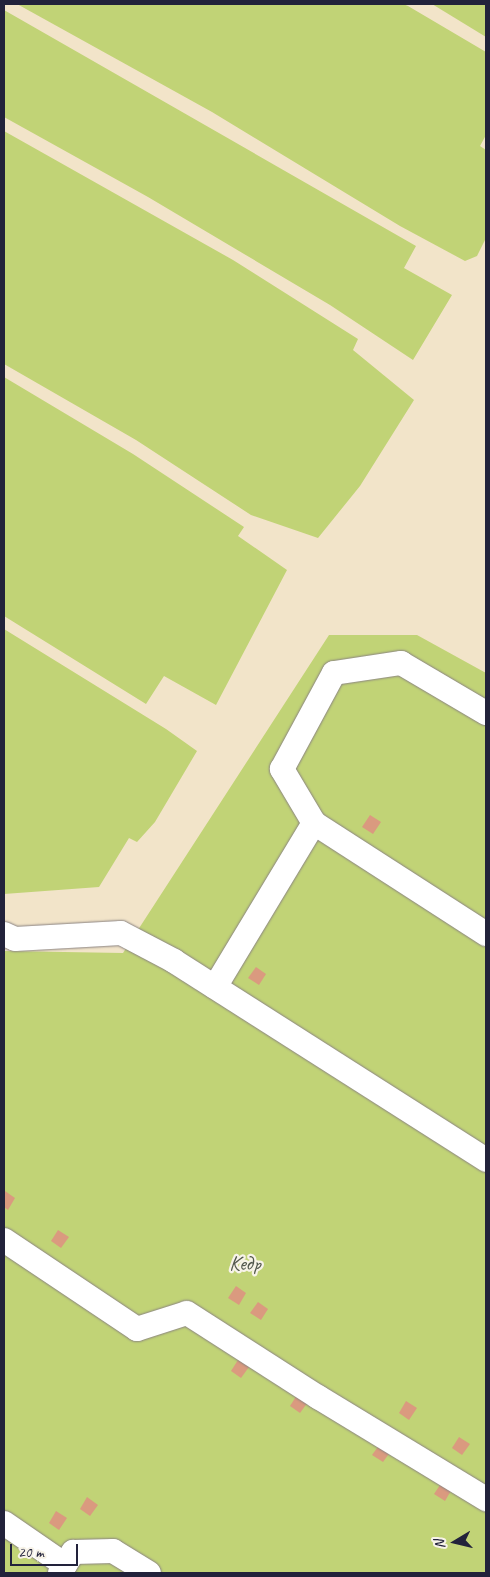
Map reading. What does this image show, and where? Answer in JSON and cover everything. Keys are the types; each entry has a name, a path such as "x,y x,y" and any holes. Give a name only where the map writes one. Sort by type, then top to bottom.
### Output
{"lane":[{"path":"486,713 401,664 334,673 282,769 314,824 486,934"},
{"path":"214,987 314,824"},
{"path":"4,934 15,939 121,933 214,987 486,1160"},
{"path":"4,1240 137,1329 187,1313 318,1398 486,1499"},
{"path":"4,1522 62,1569 73,1552 112,1551 149,1573"}],"green space":[{"path":"17,4 403,4 408,6 486,52 486,135 480,146 486,150 486,238 477,256 465,261 400,226 212,112"},
{"path":"432,4 486,4 486,37"},
{"path":"4,10 416,246 404,268 452,295 413,360 330,305 148,197 4,117"},
{"path":"4,131 233,260 358,339 353,350 414,400 360,486 318,538 251,515 136,440 4,364"},
{"path":"4,377 133,454 244,527 238,536 287,570 216,705 164,676 146,704 4,616"},
{"path":"4,629 166,729 197,751 155,822 137,842 129,838 99,887 4,894"},
{"name":"Кедр","path":"329,635 417,635 486,673 486,1573 4,1573 4,951 123,953"}],"building":[{"path":"370,815 381,822 373,834 362,827"},
{"path":"256,967 266,974 259,985 248,978"},
{"path":"5,1191 15,1198 8,1210 4,1207"},
{"path":"58,1230 69,1237 61,1248 51,1241"},
{"path":"236,1286 246,1293 239,1305 228,1298"},
{"path":"258,1302 268,1309 261,1320 250,1313"},
{"path":"238,1360 249,1367 241,1378 231,1371"},
{"path":"297,1395 308,1402 300,1413 290,1406"},
{"path":"406,1401 417,1408 409,1420 399,1413"},
{"path":"459,1437 470,1444 462,1455 452,1448"},
{"path":"380,1444 391,1451 383,1462 372,1455"},
{"path":"442,1482 452,1489 445,1501 434,1494"},
{"path":"87,1497 98,1505 90,1516 80,1509"},
{"path":"56,1511 67,1518 59,1530 49,1523"}]}
